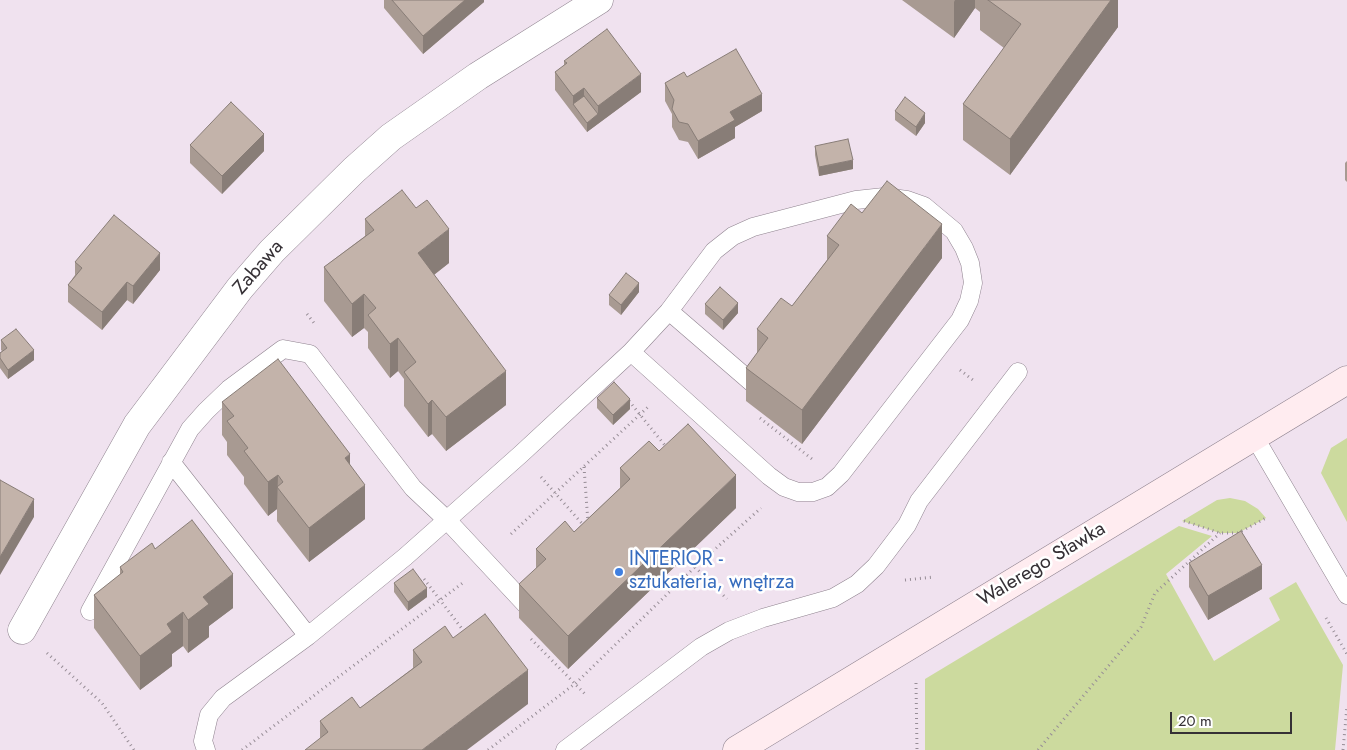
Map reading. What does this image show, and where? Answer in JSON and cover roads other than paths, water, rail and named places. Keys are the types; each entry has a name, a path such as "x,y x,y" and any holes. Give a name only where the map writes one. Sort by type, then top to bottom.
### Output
{"street":[{"name":"Zabawa","path":"22,630 137,425 217,318 272,251 354,170 392,137 478,76 599,0"},
{"name":"Walerego Sławka","path":"737,750 1347,380"}],"lane":[{"path":"206,750 203,741 209,715 223,698 308,636 405,557 521,454 631,352 668,312 714,251 734,236 753,226 856,200 884,197 907,200 924,206 954,231 970,263 973,283 969,301 960,320 838,478 828,487 813,492 798,492 784,487 631,352"},
{"path":"668,312 757,387"},
{"path":"90,611 190,429 229,389 283,349 310,354 413,488 447,520 529,608"},
{"path":"565,750 701,647 729,631 833,598 857,584 876,566 907,525 920,500 1018,372"},
{"path":"1254,436 1347,595"},
{"path":"171,462 308,636"}],"place":[{"name":"INTERIOR - sztukateria, wnętrza","path":"619,572"}]}
